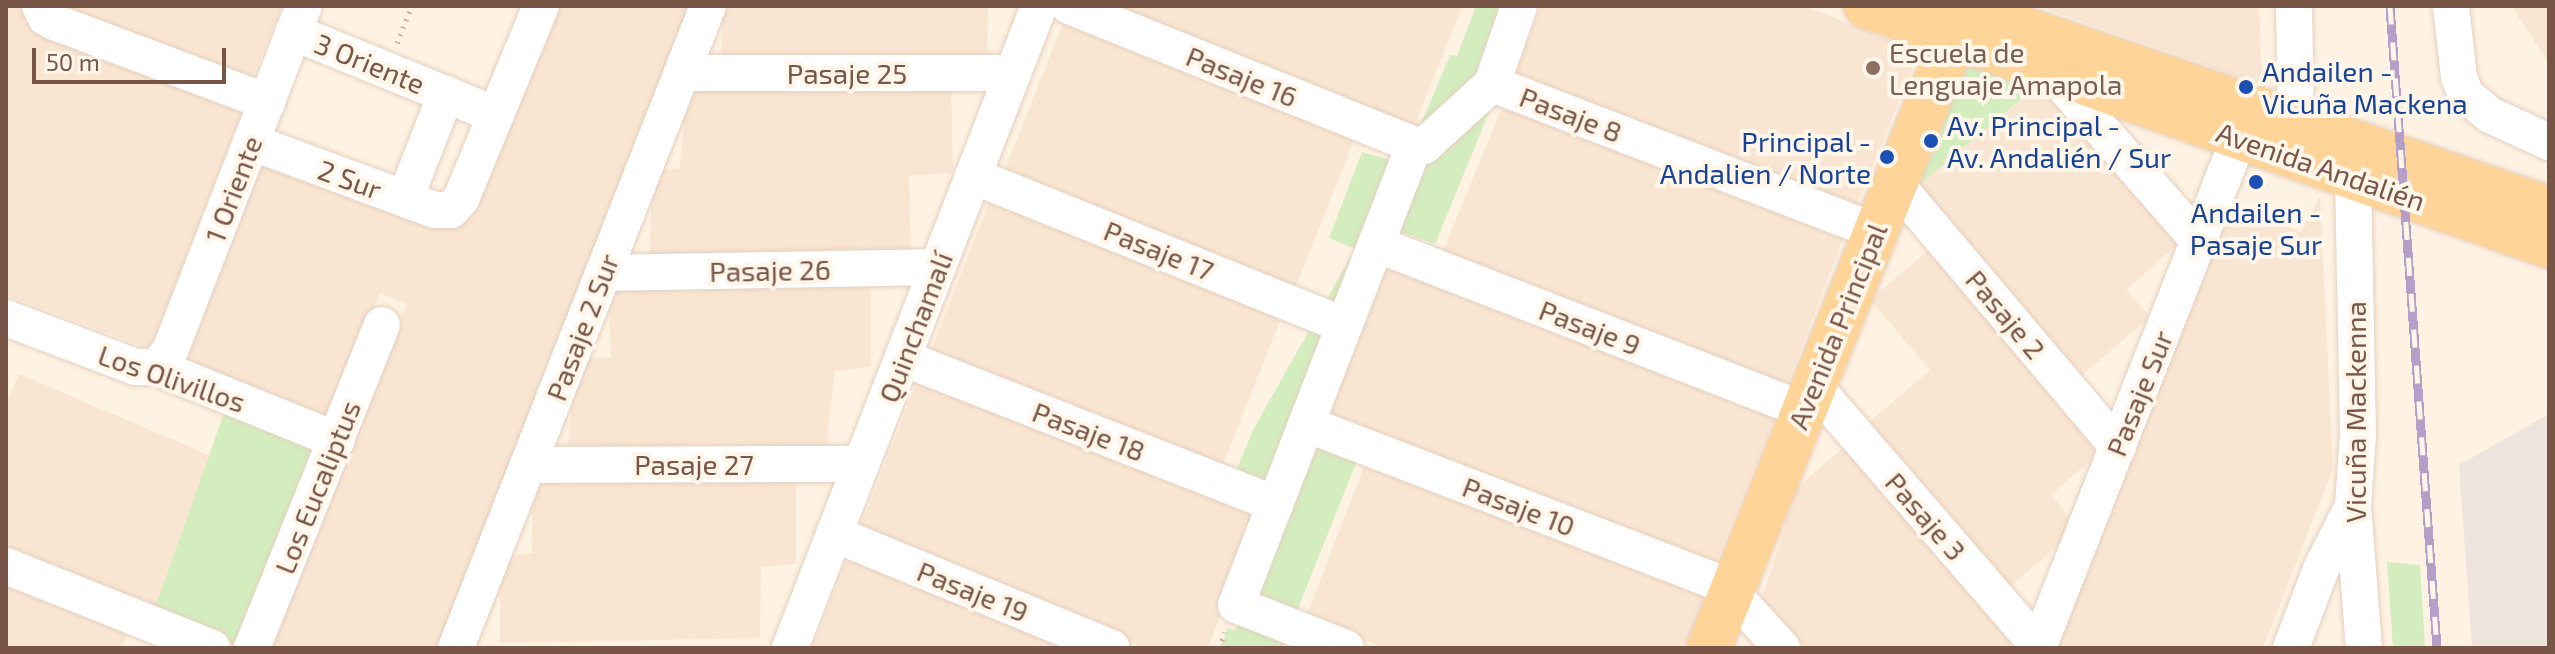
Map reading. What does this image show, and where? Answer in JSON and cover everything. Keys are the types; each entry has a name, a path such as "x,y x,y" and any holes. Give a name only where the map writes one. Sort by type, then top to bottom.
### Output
{"main road":[{"name":"Avenida Andalién","path":"1866,6 1970,17 2549,209"},
{"name":"Avenida Andalién","path":"1970,17 2051,72 2549,246"},
{"name":"Avenida Principal","path":"1709,648 1894,182 1970,17"}],"street":[{"path":"496,115 541,6"},
{"name":"Pasaje 2 Sur","path":"456,648 708,6"},
{"name":"Quinchamalí","path":"790,648 1039,6"},
{"name":"Pasaje 16","path":"1069,6 1414,145"},
{"path":"1346,648 1236,605 1414,145 1431,141 1492,84 1519,6"},
{"path":"2294,6 2296,123"},
{"path":"2451,6 2459,77 2466,95 2490,115 2549,142"},
{"path":"41,9 54,22 267,102"},
{"name":"3 Oriente","path":"298,19 386,70 496,115"},
{"name":"1 Oriente","path":"156,367 170,351 298,19"},
{"path":"2051,72 2199,241"},
{"name":"Pasaje 25","path":"682,73 1013,73"},
{"name":"Pasaje 8","path":"1492,84 1874,231"},
{"name":"3 Oriente","path":"405,199 446,94"},
{"name":"2 Sur","path":"251,142 435,210 451,210 461,199 496,115"},
{"name":"Pasaje Sur","path":"2039,647 2239,138"},
{"name":"Vicuña Mackenna","path":"2353,175 2358,434 2353,506 2364,648"},
{"name":"Pasaje 17","path":"973,176 1344,325"},
{"name":"Pasaje 2","path":"1894,182 2118,447"},
{"name":"Pasaje 9","path":"1376,244 1808,398"},
{"name":"Pasaje 26","path":"603,273 938,267"},
{"name":"Los Eucaliptus","path":"252,648 382,325"},
{"name":"Los Olivillos","path":"8,326 136,367 156,367 337,440"},
{"name":"Pasaje 18","path":"903,358 1275,504"},
{"name":"Pasaje 3","path":"1808,398 2039,647"},
{"name":"Pasaje 10","path":"1306,424 1714,581 1731,592"},
{"name":"Pasaje 27","path":"528,465 861,464"},
{"path":"2291,648 2335,536 2353,506"},
{"name":"Pasaje 19","path":"834,534 1112,648"},
{"path":"6,566 144,635 212,648"},
{"path":"1731,592 1782,648"}],"path":[{"path":"386,70 412,6"}],"shaded area":[{"path":"6,6 29,6 24,22 244,107 150,349 6,295"},
{"path":"53,6 282,6 250,84"},
{"path":"545,6 695,6 444,648 262,648 407,304 380,293 330,421 186,364 264,156 457,229"},
{"path":"723,6 988,6 987,58 721,60"},
{"path":"1109,6 1462,6 1413,129"},
{"path":"1541,6 1805,6 1919,52 1856,207 1515,73"},
{"path":"2039,6 2259,6 2262,85"},
{"path":"2511,6 2549,6 2549,63"},
{"path":"1066,15 1358,130 1295,288 1003,174"},
{"path":"2043,81 2187,236 2126,290 2150,317 2080,377 1915,188"},
{"path":"951,84 953,173 909,176 911,254 650,258 652,172 680,168 686,89"},
{"path":"1506,98 1845,233 1786,388 1442,253"},
{"path":"2320,196 2333,469 2263,648 2047,648 2224,201 2301,232"},
{"path":"991,198 1283,313 1221,469 930,353"},
{"path":"1932,247 2105,448 2051,495 2078,528 2006,590 1865,426 1930,370 1870,300"},
{"path":"1386,258 1777,413 1713,570 1327,418"},
{"path":"871,279 871,367 835,371 826,450 567,454 576,360 611,357 608,281"},
{"path":"19,374 209,455 153,613 6,552 6,404"},
{"path":"919,377 1260,511 1208,648 1145,648 860,529"},
{"path":"2549,414 2549,648 2472,648 2459,465"},
{"path":"1848,443 2023,648 1805,648 1762,599 1797,488"},
{"path":"1367,459 1707,590 1685,648 1385,648 1306,617"},
{"path":"796,475 796,564 761,567 760,638 500,643 500,557 532,553 533,478"},
{"path":"848,556 1084,648 813,648"},
{"path":"6,579 130,628 122,648 6,648"}],"green space":[{"path":"1476,6 1506,6 1495,98 1435,244 1390,228 1312,444 1357,461 1282,648 1220,648 1228,628 1235,631 1289,492 1236,471 1254,428 1355,249 1329,238 1362,152 1404,164 1450,55 1457,56"},
{"path":"1967,57 2043,81 1915,188"},
{"path":"224,413 319,453 241,648 153,613"},
{"path":"2387,562 2420,565 2425,648 2393,648"}],"railway":[{"path":"2390,6 2437,648"}],"place":[{"name":"Escuela de Lenguaje Amapola","path":"1873,68"},
{"name":"Andailen - Vicuña Mackena","path":"2246,87"},
{"name":"Av. Principal - Av. Andalién / Sur","path":"1931,141"},
{"name":"Principal - Andalien / Norte","path":"1887,157"},
{"name":"Andailen - Pasaje Sur","path":"2256,182"}]}
